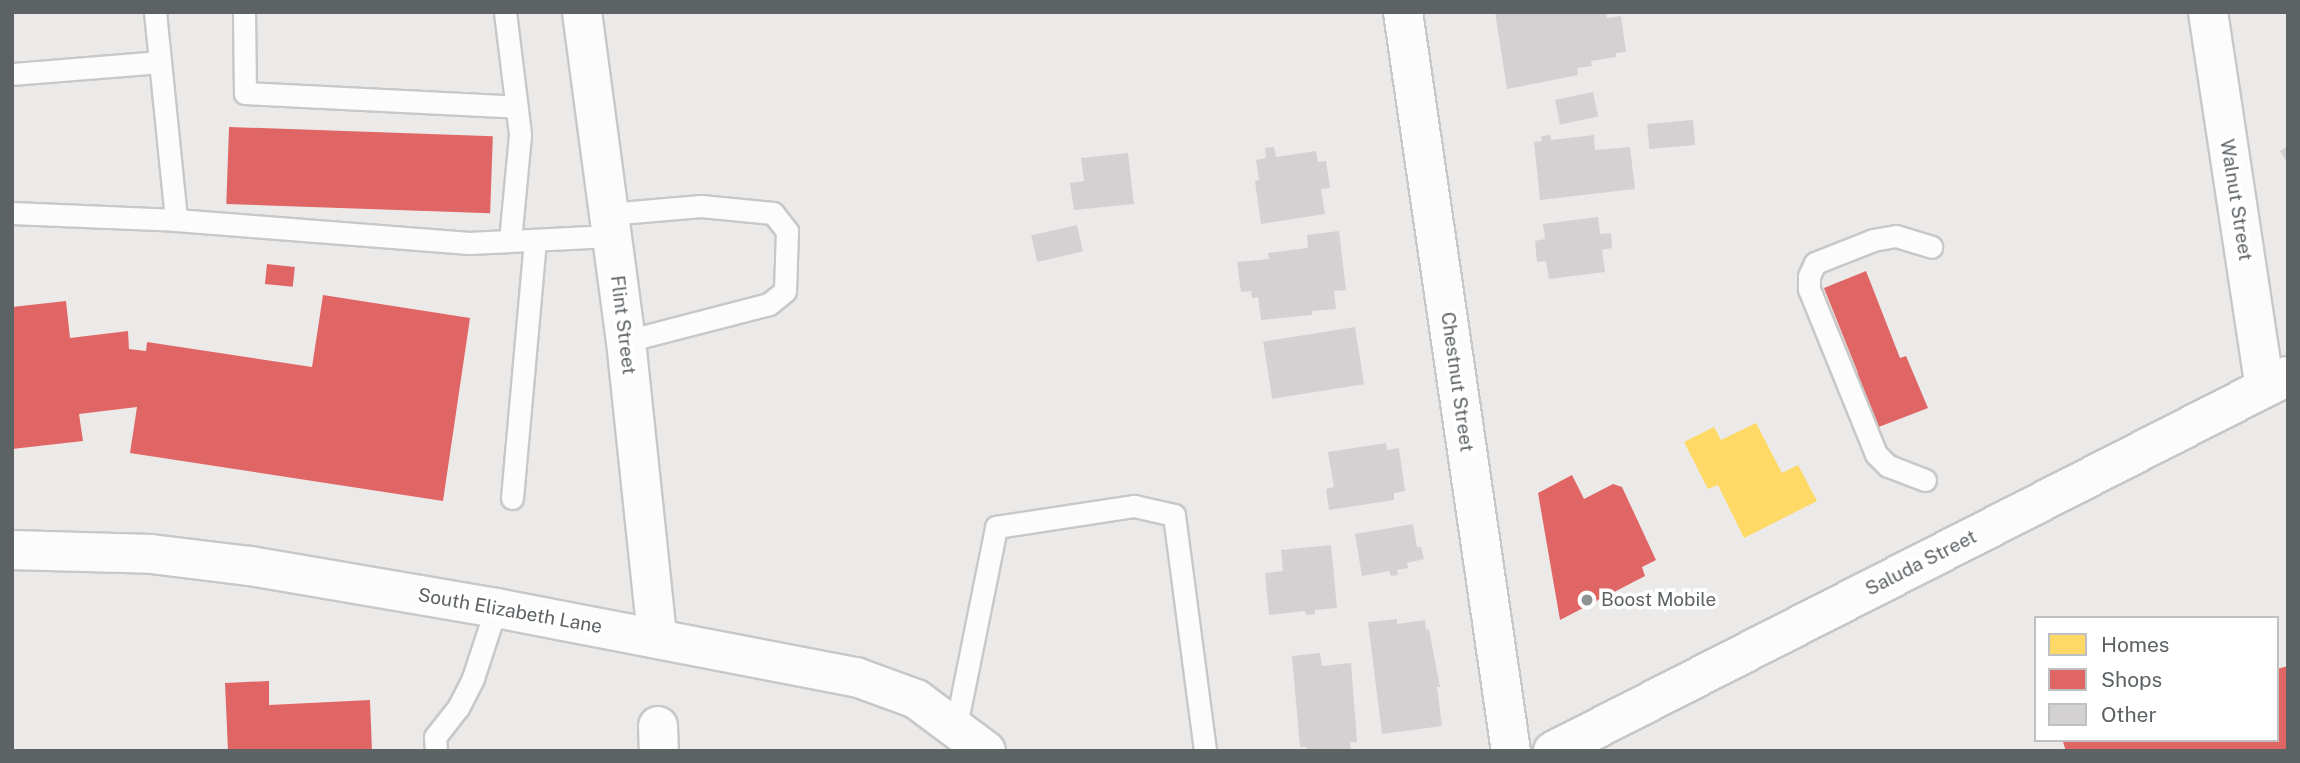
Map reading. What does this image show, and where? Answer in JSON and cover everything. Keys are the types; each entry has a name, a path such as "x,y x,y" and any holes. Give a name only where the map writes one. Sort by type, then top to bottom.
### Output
{"street":[{"name":"Flint Street","path":"582,12 626,341 657,638"},
{"name":"Chestnut Street","path":"1403,12 1511,751"},
{"name":"Walnut Street","path":"2208,12 2276,382"},
{"name":"Saluda Street","path":"1553,751 2276,382"},
{"name":"South Elizabeth Lane","path":"12,550 151,554 250,566 496,608 856,677 916,699 956,726 986,751"}],"lane":[{"path":"155,12 176,220"},
{"path":"244,12 245,93 517,107"},
{"path":"505,12 520,135 510,241"},
{"path":"12,74 160,62"},
{"path":"12,212 176,220 469,243 535,240 701,206 773,213 787,232 785,290 769,304 626,341"},
{"path":"1925,480 1888,466 1876,454 1809,289 1809,275 1815,263 1874,240 1896,236 1931,247"},
{"path":"512,498 535,240"},
{"path":"956,726 996,527 1134,506 1174,514 1205,751"},
{"path":"436,751 435,737 458,708 473,678 496,608"}],"building: Homes":[{"path":"1756,423 1782,473 1798,465 1817,501 1744,538 1718,485 1708,489 1684,442 1714,427 1721,440"}],"building: Shops":[{"path":"229,127 493,136 490,213 226,204"},
{"path":"267,264 295,267 293,287 265,284"},
{"path":"1866,271 1900,358 1906,356 1928,408 1871,430 1850,376 1858,373 1824,288"},
{"path":"323,295 470,318 443,501 130,453 137,407 79,414 83,441 12,449 12,307 66,301 70,338 128,331 129,349 146,351 147,342 312,367"},
{"path":"1572,475 1584,499 1613,484 1622,487 1656,560 1642,567 1645,576 1560,620 1538,493"},
{"path":"2288,666 2288,751 2066,751 2063,742 2279,742 2279,668"},
{"path":"269,681 269,705 370,700 372,751 228,751 225,683"}],"building: Other":[{"path":"1495,12 1606,12 1607,18 1621,16 1626,52 1616,53 1616,57 1591,61 1592,66 1577,68 1578,75 1507,89"},
{"path":"1593,92 1598,116 1560,125 1555,100"},
{"path":"1693,120 1695,145 1649,149 1647,124"},
{"path":"1550,135 1551,140 1594,135 1595,150 1630,147 1635,189 1540,200 1534,142 1542,141 1541,136"},
{"path":"2288,146 2288,164 2280,151"},
{"path":"1274,147 1276,157 1316,151 1318,162 1326,161 1330,188 1321,189 1325,214 1261,224 1255,181 1259,180 1256,160 1266,158 1265,148"},
{"path":"1128,153 1134,204 1074,210 1070,183 1084,181 1081,158"},
{"path":"1598,217 1600,234 1611,233 1612,248 1602,250 1605,272 1549,279 1546,261 1537,262 1535,241 1545,239 1543,224"},
{"path":"1077,225 1083,251 1037,262 1031,236"},
{"path":"1339,231 1346,290 1334,291 1336,309 1312,311 1312,315 1261,320 1258,297 1252,298 1251,291 1241,292 1237,262 1269,259 1268,253 1308,248 1307,235"},
{"path":"1355,327 1364,384 1272,399 1263,342"},
{"path":"1386,443 1387,450 1399,448 1405,491 1394,493 1394,500 1329,510 1326,489 1334,487 1328,452"},
{"path":"1413,524 1417,547 1421,547 1424,559 1407,563 1408,568 1397,570 1398,575 1391,576 1389,571 1362,576 1355,534"},
{"path":"1331,545 1337,608 1315,610 1315,614 1306,615 1305,611 1269,615 1265,573 1283,571 1281,550"},
{"path":"1397,619 1397,624 1425,620 1426,630 1429,629 1440,687 1437,687 1442,726 1382,734 1368,622"},
{"path":"1320,653 1322,666 1351,663 1357,742 1350,742 1351,751 1306,751 1306,747 1300,747 1292,656"}],"place":[{"name":"Boost Mobile","path":"1587,600"}]}
